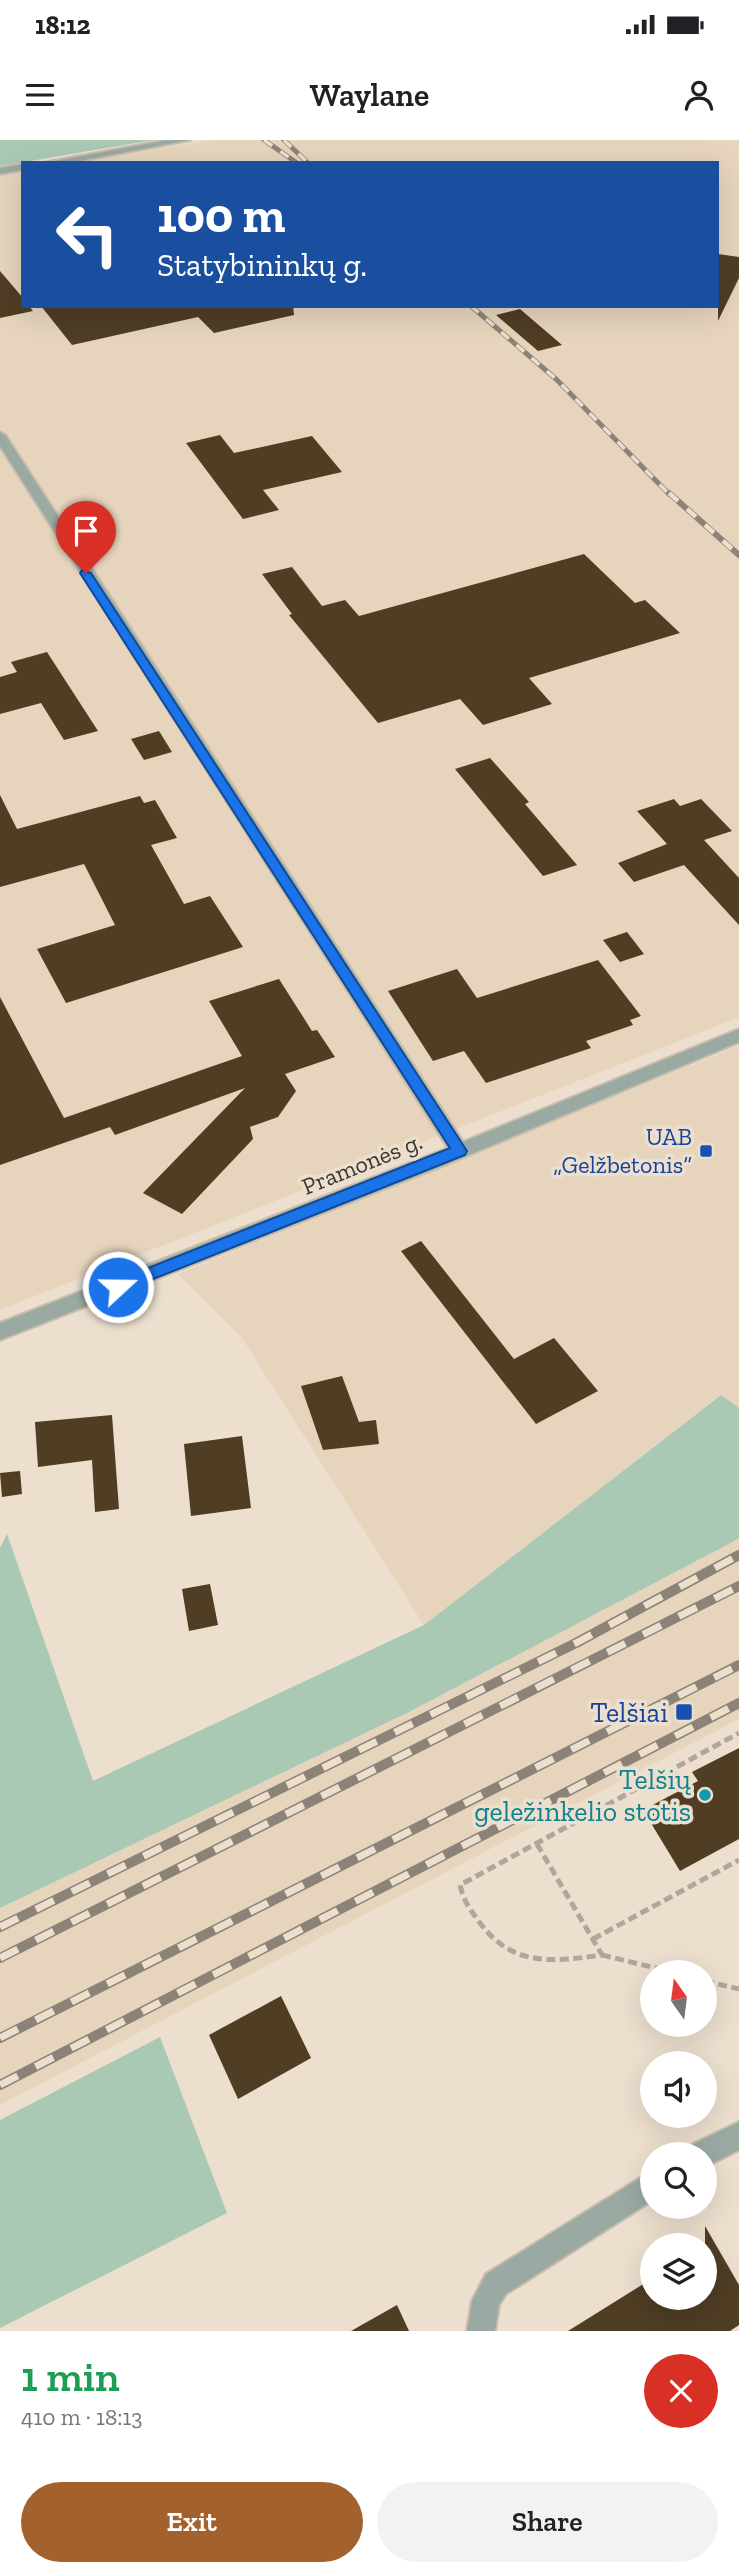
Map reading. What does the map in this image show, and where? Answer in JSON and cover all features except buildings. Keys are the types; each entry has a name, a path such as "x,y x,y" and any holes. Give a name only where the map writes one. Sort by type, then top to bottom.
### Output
{"street":[{"path":"61,161 185,140"},
{"path":"0,171 21,167"},
{"path":"0,436 459,1151"},
{"name":"Pramonės g.","path":"0,1332 459,1151 739,1035"},
{"path":"717,2144 736,2130"},
{"path":"481,2331 486,2301 496,2284 640,2192"}],"path":[{"path":"640,1964 603,1955 566,1961 529,1959 503,1949 488,1937 462,1896 460,1885 739,1733"},
{"path":"537,1844 603,1955"},
{"path":"593,1939 739,1860"},
{"path":"718,1983 739,1989"}],"shaded area":[{"path":"211,140 739,140 739,1017 0,1310 0,176 21,172 21,308 719,308 719,161 89,161"},
{"path":"739,1046 739,1408 720,1395 424,1625 242,1338 178,1274"},
{"path":"739,1538 739,1719 0,2105 0,1908 409,1712"}],"green space":[{"path":"0,140 154,140 21,161 0,166"},
{"path":"721,1395 739,1408 739,1538 409,1712 0,1908 0,1548 7,1534 93,1781 424,1625"},
{"path":"160,2037 227,2213 0,2328 0,2120"}],"railway":[{"path":"264,140 294,161"},
{"path":"284,140 306,161"},
{"path":"473,308 556,379 670,495"},
{"path":"669,493 739,555"},
{"path":"0,1927 576,1643 739,1555"},
{"path":"0,1958 739,1586"},
{"path":"0,2038 739,1665"},
{"path":"0,2085 739,1703"}],"place":[{"name":"UAB „Gelžbetonis“","path":"706,1151"},
{"name":"Telšiai","path":"684,1712"},
{"name":"Telšių geležinkelio stotis","path":"705,1795"}],"route":[{"path":"86,573 459,1151 118,1287"}]}
